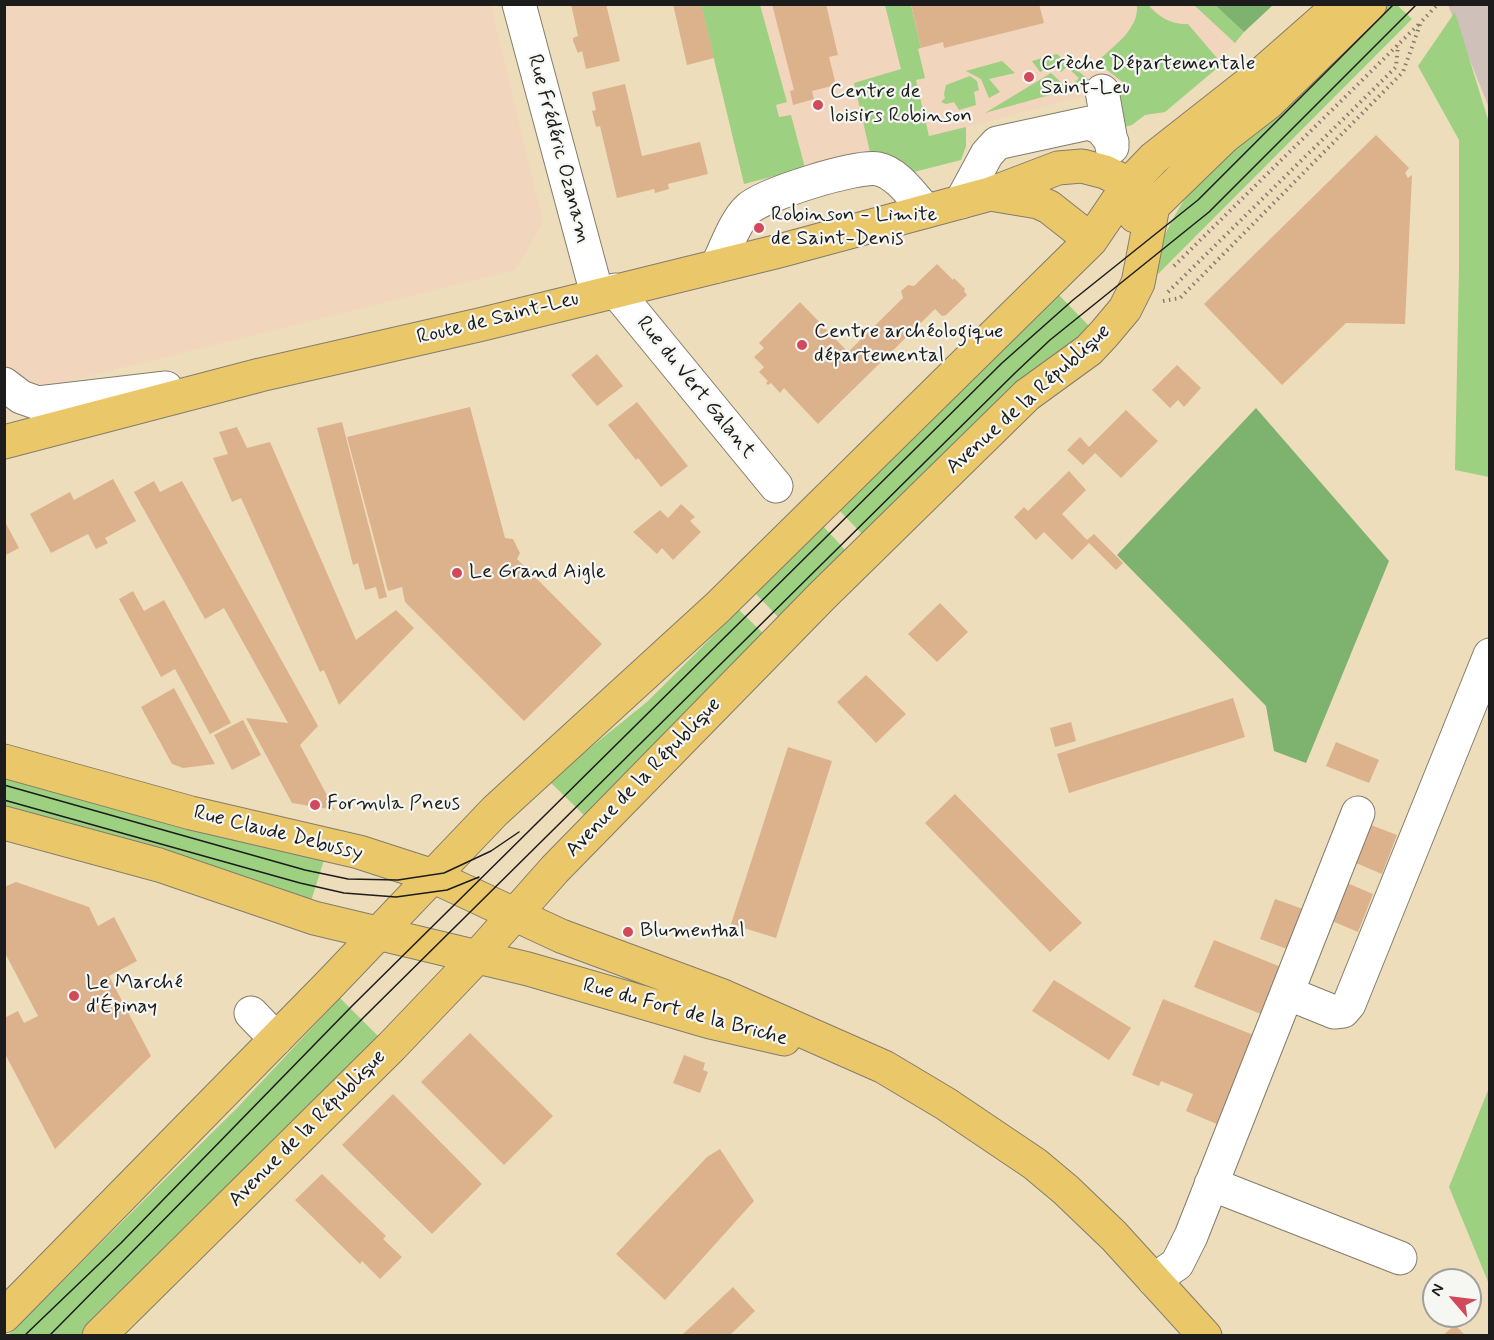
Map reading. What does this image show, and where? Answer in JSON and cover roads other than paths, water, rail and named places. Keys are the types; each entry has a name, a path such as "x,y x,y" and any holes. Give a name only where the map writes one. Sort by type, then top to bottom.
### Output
{"main road":[{"path":"4,1316 276,1040 512,795 718,607 1091,240 1153,206 1224,137 1268,103 1370,4"},
{"path":"1091,240 1123,181 1266,70 1333,7"},
{"name":"Route de Saint-Leu","path":"4,442 260,375 483,324 926,212 975,198 1051,170 1065,167 1090,167 1123,181"},
{"path":"1123,181 1153,206"},
{"name":"Route de Saint-Leu","path":"975,198 1038,202 1049,207 1091,240"},
{"name":"Avenue de la République","path":"99,1335 385,1053 477,957 555,869 822,596 1027,395 1089,350 1104,334 1125,309 1138,283 1153,206"},
{"name":"Rue Claude Debussy","path":"4,761 191,813 359,852 433,876 544,928"},
{"path":"4,823 159,865 314,918 477,957"},
{"name":"Rue du Fort de la Briche","path":"544,928 723,996 862,1057 906,1079 1035,1164 1092,1212 1205,1335"},
{"name":"Rue du Fort de la Briche","path":"477,957 710,1022 862,1057"}],"street":[{"name":"Rue Frédéric Ozanam","path":"519,4 606,292"},
{"path":"1102,91 1112,142 1123,181"},
{"path":"975,198 987,154 997,143 1089,123 1101,128 1112,142"},
{"path":"717,266 746,211 761,200 779,191 847,173 870,169 886,172 900,183 926,212"},
{"name":"Rue du Vert Galant","path":"606,292 776,486"},
{"path":"4,384 21,397 38,403 260,375"},
{"path":"1287,993 1334,1012 1343,1011 1349,1004 1490,655"},
{"path":"1154,1280 1177,1264 1191,1236 1358,813"},
{"path":"251,1013 276,1040"},
{"path":"1211,1184 1400,1258"}],"tram line":[{"path":"24,1336 121,1243 352,1006 1002,363 1073,300 1198,200 1394,4"},
{"path":"49,1336 364,1017 1015,373 1050,340 1209,212 1417,4"},
{"path":"4,785 305,870 348,879 398,880 444,873 491,851 519,832"},
{"path":"4,800 300,883 344,893 396,897 447,890 479,877"}],"place":[{"name":"Crèche Départementale Saint-Leu","path":"1029,77"},
{"name":"Centre de loisirs Robinson","path":"818,105"},
{"name":"Robinson - Limite de Saint-Denis","path":"759,228"},
{"name":"Centre archéologique départemental","path":"802,345"},
{"name":"Le Grand Aigle","path":"457,573"},
{"name":"Formula Pneus","path":"315,805"},
{"name":"Blumenthal","path":"628,932"},
{"name":"Le Marché d'Épinay","path":"74,996"}]}
